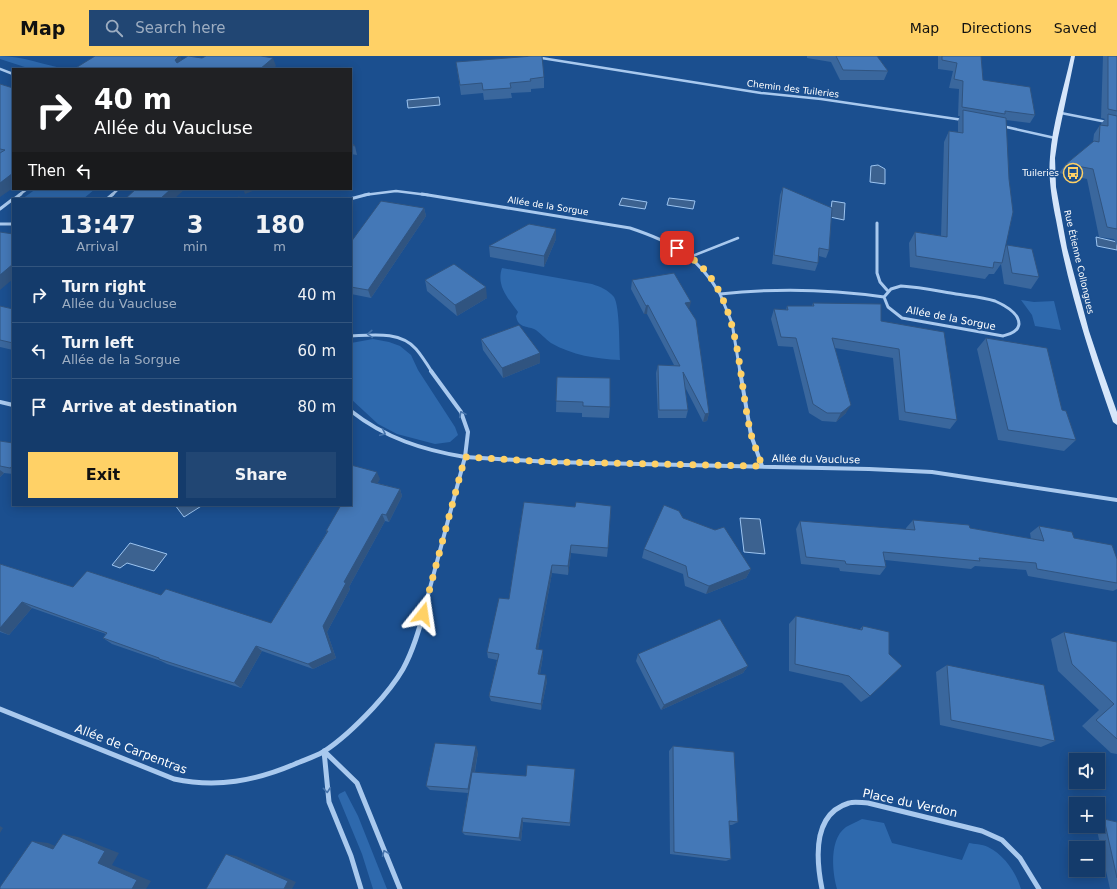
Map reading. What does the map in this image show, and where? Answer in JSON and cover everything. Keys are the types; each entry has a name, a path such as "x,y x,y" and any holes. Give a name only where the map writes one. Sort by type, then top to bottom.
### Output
{"main road":[{"name":"Rue Étienne Collongues","path":"1073,56 1055,138 1052,158 1053,187 1064,248 1086,331 1117,422"}],"street":[{"name":"Chemin des Tuileries","path":"528,56 761,93 821,99 966,120"},
{"path":"0,69 12,74"},
{"path":"1061,112 1117,124"},
{"path":"999,126 1055,138"},
{"path":"14,198 26,190"},
{"path":"108,198 117,190"},
{"name":"Allée de la Sorgue","path":"352,199 381,192 407,191 630,228 660,239 677,248 701,266 720,294 732,323 751,435 762,466"},
{"path":"0,209 12,200"},
{"path":"720,294 759,290 792,289 834,291 884,297 887,290 880,282 877,273 877,223"},
{"path":"0,224 12,224"},
{"name":"Allée de la Sorgue","path":"884,297 888,307 894,313 912,320 1003,336 1011,334 1017,330 1019,325 1018,318 1010,309 998,302 988,299 911,286 893,287 887,290"},
{"path":"352,336 382,334 401,339 415,348 461,412 468,432 465,457"},
{"path":"0,402 12,404"},
{"name":"Allée du Vaucluse","path":"352,412 366,424 379,432 408,444 446,454 465,457 550,462 869,468 932,472 1117,500"},
{"name":"Allée de Carpentras","path":"0,709 174,779 191,783 208,785 243,781 285,769 324,751 357,725 384,696 402,670 419,628 465,457"},
{"path":"324,751 328,802 351,856 361,889"},
{"path":"324,751 357,783 400,889"},
{"name":"Place du Verdon","path":"822,889 818,868 817,845 821,832 825,822 840,807 855,802 868,803 982,831 1002,840 1020,858 1039,889"}],"lane":[{"path":"690,257 738,238"}],"shaded area":[{"path":"0,56 8,56 62,68 28,68 0,59"},
{"path":"439,97 440,105 408,108 407,100"},
{"path":"878,165 885,169 885,184 870,182 871,166"},
{"path":"35,190 94,190 84,198 23,198"},
{"path":"622,198 647,202 645,209 619,205"},
{"path":"669,198 695,201 693,209 667,205"},
{"path":"832,201 845,203 844,220 830,217"},
{"path":"1096,237 1117,242 1117,250 1097,246"},
{"path":"502,268 592,284 609,292 614,297 616,302 619,327 620,360 602,359 567,351 551,343 534,329 521,325 516,316 518,312 507,297 502,286"},
{"path":"1021,300 1034,302 1054,301 1061,330 1035,326 1032,315"},
{"path":"373,339 389,342 400,346 411,355 418,370 455,427 458,435 450,442 435,444 397,434 378,424 352,400 352,343"},
{"path":"176,506 201,506 184,517"},
{"path":"740,518 760,519 765,554 744,552"},
{"path":"130,543 167,554 154,571 127,563 120,568 112,565"},
{"path":"345,791 358,816 387,889 373,889 362,854 338,796"},
{"path":"862,819 884,823 892,843 962,860 969,843 988,847 1004,859 1013,870 1021,889 837,889 833,865 834,847 841,832 846,827"}],"building":[{"path":"95,56 179,56 175,60 177,63 188,56 202,58 206,56 261,56 273,58 261,68 76,68"},
{"path":"542,56 544,77 530,79 531,81 510,83 511,88 483,90 482,83 460,85 456,62"},
{"path":"836,56 877,56 888,71 843,70"},
{"path":"942,56 981,56 983,80 1030,87 1035,115 1005,111 1005,114 962,107 963,81 954,79 957,63 942,60"},
{"path":"1108,56 1117,56 1117,111 1108,109"},
{"path":"0,84 12,88 12,174 0,183 0,153 5,150 0,149"},
{"path":"963,110 1006,118 1009,179 1013,212 1002,263 994,262 993,268 916,256 915,232 947,237 949,131 963,133"},
{"path":"1108,114 1117,116 1117,229 1107,227 1093,169 1066,164 1094,141 1099,142 1100,125 1108,126"},
{"path":"783,187 832,208 829,250 819,248 818,263 774,255"},
{"path":"135,190 170,190 161,198 126,198"},
{"path":"381,201 424,208 368,290 352,287 352,241"},
{"path":"529,224 556,229 544,256 489,246"},
{"path":"0,232 12,234 12,265 0,275"},
{"path":"1007,245 1032,249 1039,277 1012,273"},
{"path":"454,264 486,287 455,305 425,280"},
{"path":"674,273 691,302 685,303 696,320 709,413 705,414 683,372 688,410 659,410 658,365 680,366 648,305 646,306 632,280"},
{"path":"813,303 881,304 881,321 944,332 957,420 905,412 899,349 832,338 851,405 841,413 827,413 813,404 796,338 781,337 774,309 788,310 787,306 814,306"},
{"path":"0,306 12,309 12,343 0,340"},
{"path":"519,325 540,353 502,368 481,339"},
{"path":"986,338 1047,348 1062,410 1066,411 1076,440 1008,430"},
{"path":"557,377 610,378 610,407 583,406 583,402 556,401"},
{"path":"0,441 12,443 12,466 10,468 0,466"},
{"path":"352,465 377,472 371,482 400,489 386,515 382,514 344,582 346,583 323,626 332,653 308,664 256,646 234,683 159,659 103,638 107,633 22,602 0,628 0,564 73,587 87,571 161,595 166,589 271,623 328,531 326,531 340,506 352,506"},
{"path":"524,502 575,507 576,502 611,506 608,548 571,545 568,566 552,565 536,649 543,650 538,674 546,675 541,704 489,696 499,654 487,652 499,598 509,599"},
{"path":"664,505 679,511 683,518 715,530 724,527 751,569 709,586 688,577 686,566 644,549"},
{"path":"913,520 969,525 970,528 1044,541 1039,526 1072,532 1074,538 1112,545 1117,559 1117,583 1037,569 1036,563 979,558 980,561 883,552 886,567 846,564 845,561 806,557 800,521 915,530"},
{"path":"796,616 862,630 863,626 889,632 889,654 902,666 870,696 849,676 795,664"},
{"path":"720,619 748,666 664,705 638,654"},
{"path":"1064,632 1117,642 1117,739 1096,720 1114,704 1072,664"},
{"path":"947,665 1044,685 1055,741 951,720"},
{"path":"435,743 476,746 468,789 426,786"},
{"path":"673,746 734,752 738,822 729,821 731,859 674,852"},
{"path":"527,765 575,769 570,823 522,818 519,838 462,832 472,772 526,776"},
{"path":"1105,819 1117,822 1117,878 1105,824"},
{"path":"63,834 105,851 98,863 137,880 132,889 0,889 32,841 53,849"},
{"path":"226,854 288,881 284,889 206,889"}],"place":[{"name":"Tuileries","path":"1073,173"}],"route":[{"path":"423,614 465,457 550,462 762,466 751,435 732,323 720,294 710,277 701,266 677,248"}]}
